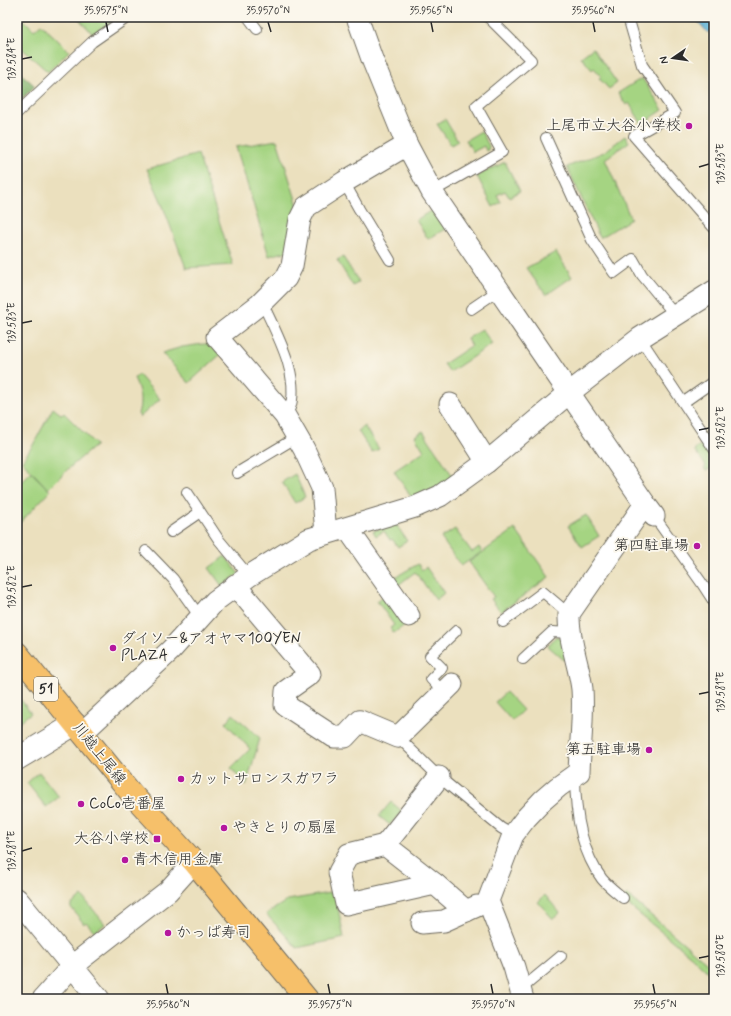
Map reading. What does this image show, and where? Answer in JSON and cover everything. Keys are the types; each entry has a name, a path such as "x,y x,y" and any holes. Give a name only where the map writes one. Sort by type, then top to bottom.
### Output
{"main road":[{"name":"川越上尾線","path":"17,653 131,793 194,862 307,999"}],"street":[{"path":"357,17 372,59 407,145 432,192 650,510 570,623 582,691 579,772 542,800 513,835 488,901 514,967 522,994"},
{"path":"326,533 322,488 297,437 285,416 217,337 262,302 286,278 292,266 300,219 306,207 344,182 407,145"},
{"path":"17,759 78,729 171,650 215,601 242,580 309,539 415,507 440,496 487,462 569,393 640,338 714,291"},
{"path":"450,404 487,462"},
{"path":"347,528 409,616"},
{"path":"242,580 310,674 286,691 285,705 334,737 345,737 360,721 398,737 447,688"},
{"path":"435,884 346,904 339,872 349,854 385,845 439,777"},
{"path":"385,845 435,884 466,911"},
{"path":"43,999 72,966 168,892 194,862"},
{"path":"17,899 99,999"},
{"path":"422,923 444,921 488,901"}],"lane":[{"path":"17,113 92,42 128,17"},
{"path":"248,17 257,29"},
{"path":"432,192 502,152 476,106 531,60 488,17"},
{"path":"628,17 642,65 675,113 634,136 714,228"},
{"path":"546,138 592,240 614,273 633,259 642,275 676,315"},
{"path":"344,182 390,260"},
{"path":"471,309 499,290"},
{"path":"262,302 288,360 293,390 291,406 285,416"},
{"path":"640,338 714,449"},
{"path":"684,402 714,381"},
{"path":"237,473 297,437"},
{"path":"187,492 219,540 242,580"},
{"path":"650,510 702,582 714,602"},
{"path":"171,532 200,512"},
{"path":"146,551 173,578 200,617"},
{"path":"503,622 543,592 570,623 552,632 523,659"},
{"path":"447,688 431,679 442,668 430,656 456,631"},
{"path":"398,737 439,777 501,828 513,835"},
{"path":"576,774 575,792 578,819 586,850 602,879 623,898"},
{"path":"522,994 561,956"}],"green space":[{"path":"17,17 24,17 23,19 34,30 41,24 69,51 48,72 17,44"},
{"path":"82,17 118,17 93,34 79,19"},
{"path":"593,48 617,83 609,89 599,78 601,76 594,68 592,70 581,57"},
{"path":"17,70 35,86 17,103"},
{"path":"642,78 663,110 642,124 629,103 626,105 618,93"},
{"path":"445,119 458,141 451,145 437,124"},
{"path":"481,131 489,146 488,150 486,151 484,146 473,152 466,140"},
{"path":"625,136 629,142 605,159 631,219 600,238 567,167 604,152"},
{"path":"277,140 299,209 289,251 269,256 236,147"},
{"path":"198,154 233,265 186,268 161,201 147,169"},
{"path":"505,162 520,191 509,197 505,191 497,195 501,202 493,207 477,176"},
{"path":"435,208 447,228 428,239 416,220"},
{"path":"556,252 572,277 546,295 526,268"},
{"path":"343,257 359,282 353,286 337,260"},
{"path":"482,329 492,344 450,372 444,364 471,346 467,339"},
{"path":"213,344 222,353 189,383 162,353 182,347"},
{"path":"139,375 160,399 140,417 138,414 140,396 134,378"},
{"path":"53,408 62,415 64,413 96,445 68,469 48,489 22,461 33,445"},
{"path":"364,426 379,449 372,453 358,431"},
{"path":"423,431 454,478 413,500 394,471 424,451 415,436"},
{"path":"703,444 714,459 714,466 706,471 704,468 706,466 694,450"},
{"path":"31,472 50,491 17,526 17,486"},
{"path":"295,474 305,497 295,503 282,482"},
{"path":"586,515 599,536 582,547 568,526"},
{"path":"396,524 407,541 398,547 392,539 390,540 384,531 376,536 373,531"},
{"path":"455,529 472,552 479,547 482,552 461,566 441,538"},
{"path":"515,529 549,577 501,612 491,599 494,597 469,562"},
{"path":"225,556 239,574 222,586 209,568"},
{"path":"418,564 422,570 426,567 444,593 436,600 415,572 397,586 392,579"},
{"path":"388,593 409,622 394,633 390,628 394,625 377,601"},
{"path":"556,636 568,644 570,653 564,660 548,646"},
{"path":"506,692 523,710 512,721 495,702"},
{"path":"17,695 31,713 19,722 17,721"},
{"path":"233,714 260,738 246,786 231,768 250,749 226,723"},
{"path":"39,772 59,797 46,807 27,783"},
{"path":"391,802 402,811 390,825 379,816"},
{"path":"335,892 344,938 297,948 266,914 288,900"},
{"path":"545,895 560,913 553,919 538,902"},
{"path":"627,895 713,968 714,978 691,956 622,900"},
{"path":"82,896 105,924 95,932 86,922 84,924 70,906"}],"water":[{"path":"694,17 714,17 714,27 708,33"}],"place":[{"name":"上尾市立大谷小学校","path":"689,126"},
{"name":"第四駐車場","path":"697,546"},
{"name":"ダイソー&アオヤマ100YEN PLAZA","path":"113,648"},
{"name":"第五駐車場","path":"649,750"},
{"name":"カットサロンスガワラ","path":"181,779"},
{"name":"CoCo壱番屋","path":"81,804"},
{"name":"やきとりの扇屋","path":"224,828"},
{"name":"大谷小学校","path":"157,839"},
{"name":"青木信用金庫","path":"125,860"},
{"name":"かっぱ寿司","path":"168,933"}]}
